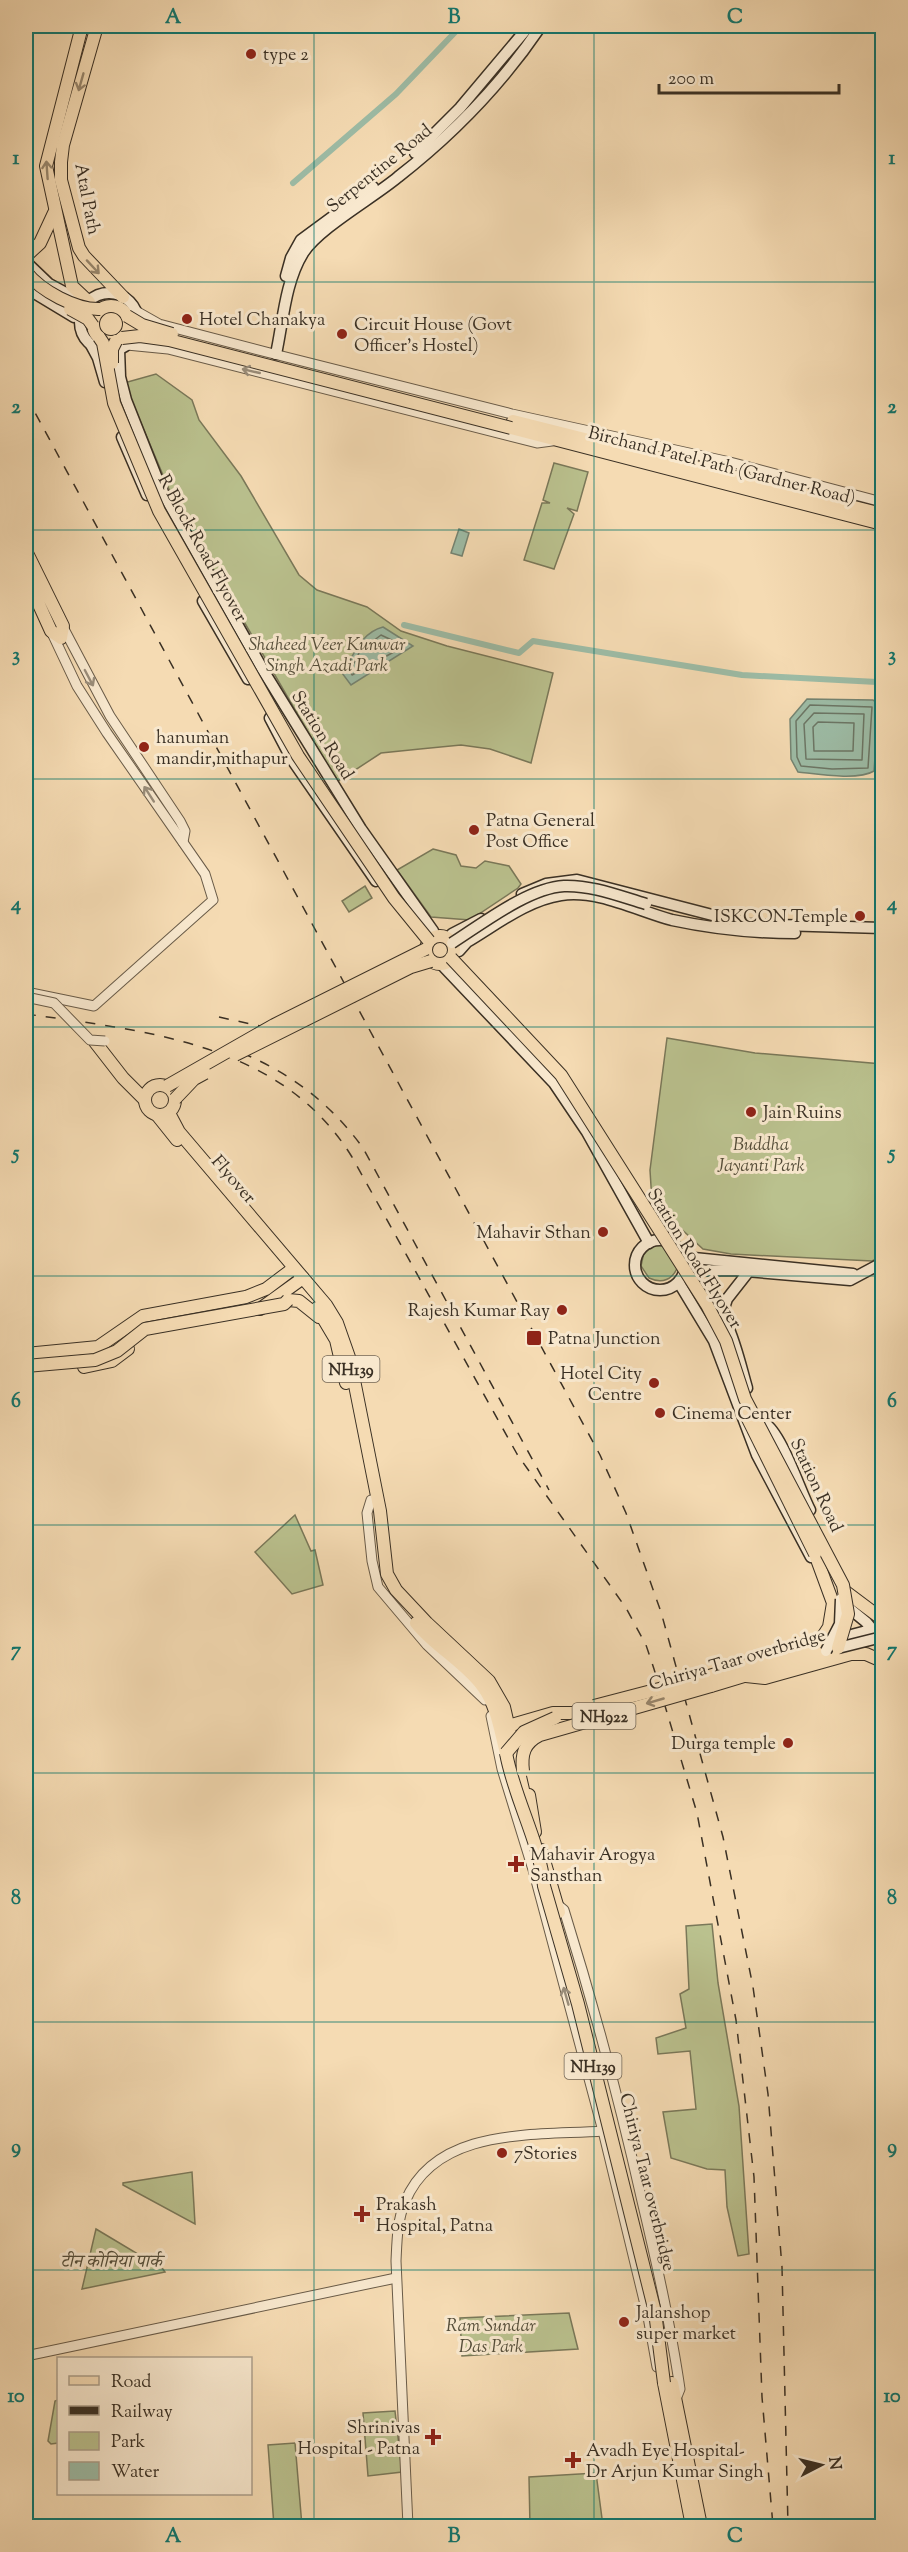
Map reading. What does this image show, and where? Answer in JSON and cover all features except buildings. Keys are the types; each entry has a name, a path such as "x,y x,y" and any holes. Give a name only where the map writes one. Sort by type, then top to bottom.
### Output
{"main road":[{"name":"Atal Path","path":"82,26 46,166 72,286 88,303"},
{"name":"Atal Path","path":"97,26 63,145 62,180 79,248 92,266 123,297"},
{"path":"342,215 438,131 529,26"},
{"name":"Serpentine Road","path":"277,354 292,277 299,260 311,242 342,215 396,179 453,130 524,51 541,26"},
{"path":"26,256 40,243 54,211"},
{"path":"26,262 49,284 88,303"},
{"path":"26,272 40,286 81,306 100,309 112,306 131,313"},
{"path":"26,282 48,299 88,319 91,334"},
{"path":"26,288 70,314 91,334 104,340 121,343 140,336 169,340 512,425"},
{"path":"91,334 81,318 88,303 104,294 123,297 131,313 142,325 512,425"},
{"path":"91,334 100,309"},
{"name":"R Block Road Flyover","path":"131,313 128,328 121,343 112,349 112,364 121,401 166,508 310,761 429,940"},
{"name":"R Block Road Flyover","path":"91,334 103,344 114,403 159,511 298,756 394,898 429,940"},
{"name":"Birchand Patel Path (Gardner Road)","path":"512,425 552,441 882,524"},
{"name":"Birchand Patel Path (Gardner Road)","path":"512,425 654,450 882,514"},
{"path":"26,551 44,602 58,632"},
{"path":"26,576 44,602"},
{"path":"163,1114 194,1079 223,1061 411,967 431,961 439,964 530,897 562,886 597,890 741,927 882,936"},
{"path":"741,927 882,928"},
{"name":"Station Road Flyover","path":"429,940 441,936 452,953 568,1094 639,1214 714,1329 749,1423 815,1554 820,1573 832,1597"},
{"path":"429,940 421,952 427,963 452,953"},
{"path":"429,940 431,961"},
{"path":"145,1096 152,1087 166,1086 429,940"},
{"path":"452,953 567,1074 645,1204 654,1241"},
{"path":"452,953 554,1083 654,1241"},
{"name":"Station Road Flyover","path":"452,953 561,1076 708,1305 726,1341 745,1399 846,1592 848,1614 827,1647"},
{"name":"NH139","path":"100,1042 145,1096"},
{"path":"166,1086 175,1099"},
{"name":"Flyover","path":"145,1096 149,1112 163,1114 289,1267"},
{"path":"820,1573 763,1467 745,1426 714,1341 682,1276 684,1257 673,1243 654,1241 637,1254 634,1262 639,1280 653,1290 661,1291 682,1276 749,1271 850,1280 858,1278 882,1263"},
{"path":"684,1257 851,1273 858,1278"},
{"path":"26,1354 98,1347 143,1316 246,1297 266,1289 289,1267"},
{"name":"NH139","path":"289,1267 331,1322 350,1360 380,1511 387,1574 396,1590 427,1623 489,1681 504,1707 515,1761 535,1832"},
{"path":"722,1314 727,1299 749,1271"},
{"path":"682,1276 710,1296 722,1314 733,1338 768,1448 840,1594 840,1624 827,1647"},
{"path":"26,1371 100,1365 112,1361 148,1333 216,1321 259,1309 300,1281"},
{"path":"26,1359 106,1350 145,1321 282,1297 303,1303 331,1322"},
{"path":"26,1366 108,1357 145,1329 284,1304 288,1300"},
{"path":"214,1304 216,1321"},
{"name":"NH139","path":"331,1322 371,1502"},
{"path":"745,1426 760,1421"},
{"name":"Station Road","path":"760,1421 765,1423 776,1437 843,1578 854,1591 882,1614"},
{"name":"Chiriya Taar overbridge","path":"371,1502 380,1567 386,1584 432,1642 483,1686 496,1711 518,1804 543,1872 544,1886 578,2004 655,2312 671,2398"},
{"path":"846,1592 882,1619"},
{"path":"827,1647 832,1620 832,1597"},
{"path":"832,1597 877,1628 882,1639"},
{"name":"NH922","path":"827,1647 877,1628"},
{"name":"Chiriya Taar overbridge","path":"506,1753 533,1726 574,1713 801,1649 882,1639"},
{"name":"Chiriya Taar overbridge","path":"668,2383 662,2311 586,2004 535,1832 532,1805 521,1758 532,1739 552,1731 746,1676 827,1647"},
{"name":"NH922","path":"746,1676 765,1678 851,1654 866,1654 882,1661"},
{"path":"508,1725 561,1712 574,1713"},
{"name":"NH139","path":"671,2398 692,2526"},
{"name":"NH139","path":"671,2398 700,2526"}],"street":[{"path":"131,313 159,324 654,450 882,502"},
{"path":"121,343 168,349 537,443 552,441"},
{"path":"277,354 279,377"},
{"path":"58,632 110,716 180,821 185,831 183,842"},
{"path":"26,994 94,1006 213,900 205,874 77,686 58,632"},
{"path":"26,994 54,1003 83,1035 100,1042"},
{"path":"371,1502 367,1513 372,1561 383,1594 427,1645 482,1694 488,1704 502,1769 534,1873 603,2131 648,2317 660,2385 671,2398 680,2390 671,2325 642,2199 595,2013 564,1910 558,1909"},
{"path":"571,2016 595,2013"},
{"path":"593,2094 615,2089"},
{"path":"408,2526 396,2278 398,2229 405,2202 417,2181 436,2161 458,2149 487,2140 603,2131"},
{"path":"620,2203 642,2199"},
{"path":"26,2356 396,2278"}],"green space":[{"name":"Shaheed Veer Kunwar Singh Azadi Park","path":"156,374 192,400 199,420 241,476 299,575 317,590 367,607 401,631 447,646 553,673 531,763 490,749 461,745 420,749 381,753 337,782 174,501 124,383"},
{"path":"554,463 588,472 577,511 567,508 574,514 554,569 524,560 542,503 550,503 543,500"},
{"path":"433,849 456,855 461,866 476,868 485,861 509,866 521,884 470,920 431,917 397,870"},
{"path":"365,886 372,898 349,912 342,901"},
{"name":"Buddha Jayanti Park","path":"667,1038 755,1053 882,1064 882,1256 872,1261 731,1254 703,1249 652,1202 650,1170"},
{"path":"656,1243 664,1244 678,1266 670,1278 663,1281 649,1278 641,1266 644,1252"},
{"path":"295,1515 311,1551 315,1550 323,1585 292,1594 255,1552"},
{"path":"712,1924 718,1983 739,2106 749,2254 738,2256 727,2207 725,2170 707,2169 671,2158 663,2112 696,2109 690,2051 658,2054 656,2038 686,2028 680,1994 689,1989 686,1926"},
{"name":"टीन कोनिया पार्क","path":"192,2172 195,2224 123,2185 123,2183"},
{"name":"टीन कोनिया पार्क","path":"96,2229 163,2269 165,2272 82,2289"},
{"name":"Ram Sundar Das Park","path":"569,2313 578,2349 462,2356 460,2318"},
{"path":"57,2400 57,2443 51,2444 48,2441 55,2401"},
{"path":"395,2411 402,2472 368,2476 363,2413"},
{"path":"295,2443 302,2526 274,2526 268,2445"},
{"path":"596,2473 603,2526 530,2526 529,2477"}],"water":[{"path":"459,529 469,533 462,556 451,553"},
{"path":"383,627 413,646 351,685 342,673 363,640 375,630"},
{"path":"807,699 873,700 879,705 874,771 858,776 798,772 791,759 790,719"}],"waterway":[{"path":"293,183 396,94 461,26"},
{"path":"404,625 519,653 533,641 742,675 877,682 882,657"}],"railway":[{"path":"26,396 600,1455 626,1513 661,1612 723,1837 753,1987 768,2094 782,2267 788,2526"},
{"path":"26,1014 118,1027 208,1049 250,1066 288,1089 323,1119 352,1157 517,1454 626,1608 646,1645 697,1813 736,2020 754,2177 762,2397 773,2526"},
{"path":"219,1017 269,1028"},
{"path":"242,1053 278,1071 309,1092 338,1118 363,1148 549,1490"}],"place":[{"name":"type 2","path":"251,54"},
{"name":"Hotel Chanakya","path":"187,319"},
{"name":"Circuit House (Govt Officer's Hostel)","path":"342,334"},
{"name":"hanuman mandir,mithapur","path":"144,747"},
{"name":"Patna General Post Office","path":"474,830"},
{"name":"ISKCON Temple","path":"860,916"},
{"name":"Jain Ruins","path":"751,1112"},
{"name":"Mahavir Sthan","path":"603,1232"},
{"name":"Rajesh Kumar Ray","path":"562,1310"},
{"name":"Patna Junction","path":"534,1338"},
{"name":"Hotel City Centre","path":"654,1383"},
{"name":"Cinema Center","path":"660,1413"},
{"name":"Durga temple","path":"788,1743"},
{"name":"Mahavir Arogya Sansthan","path":"516,1864"},
{"name":"7Stories","path":"502,2153"},
{"name":"Prakash Hospital, Patna","path":"362,2214"},
{"name":"Jalanshop super market","path":"624,2322"},
{"name":"Shrinivas Hospital - Patna","path":"433,2437"},
{"name":"Avadh Eye Hospital- Dr Arjun Kumar Singh","path":"573,2460"}]}
